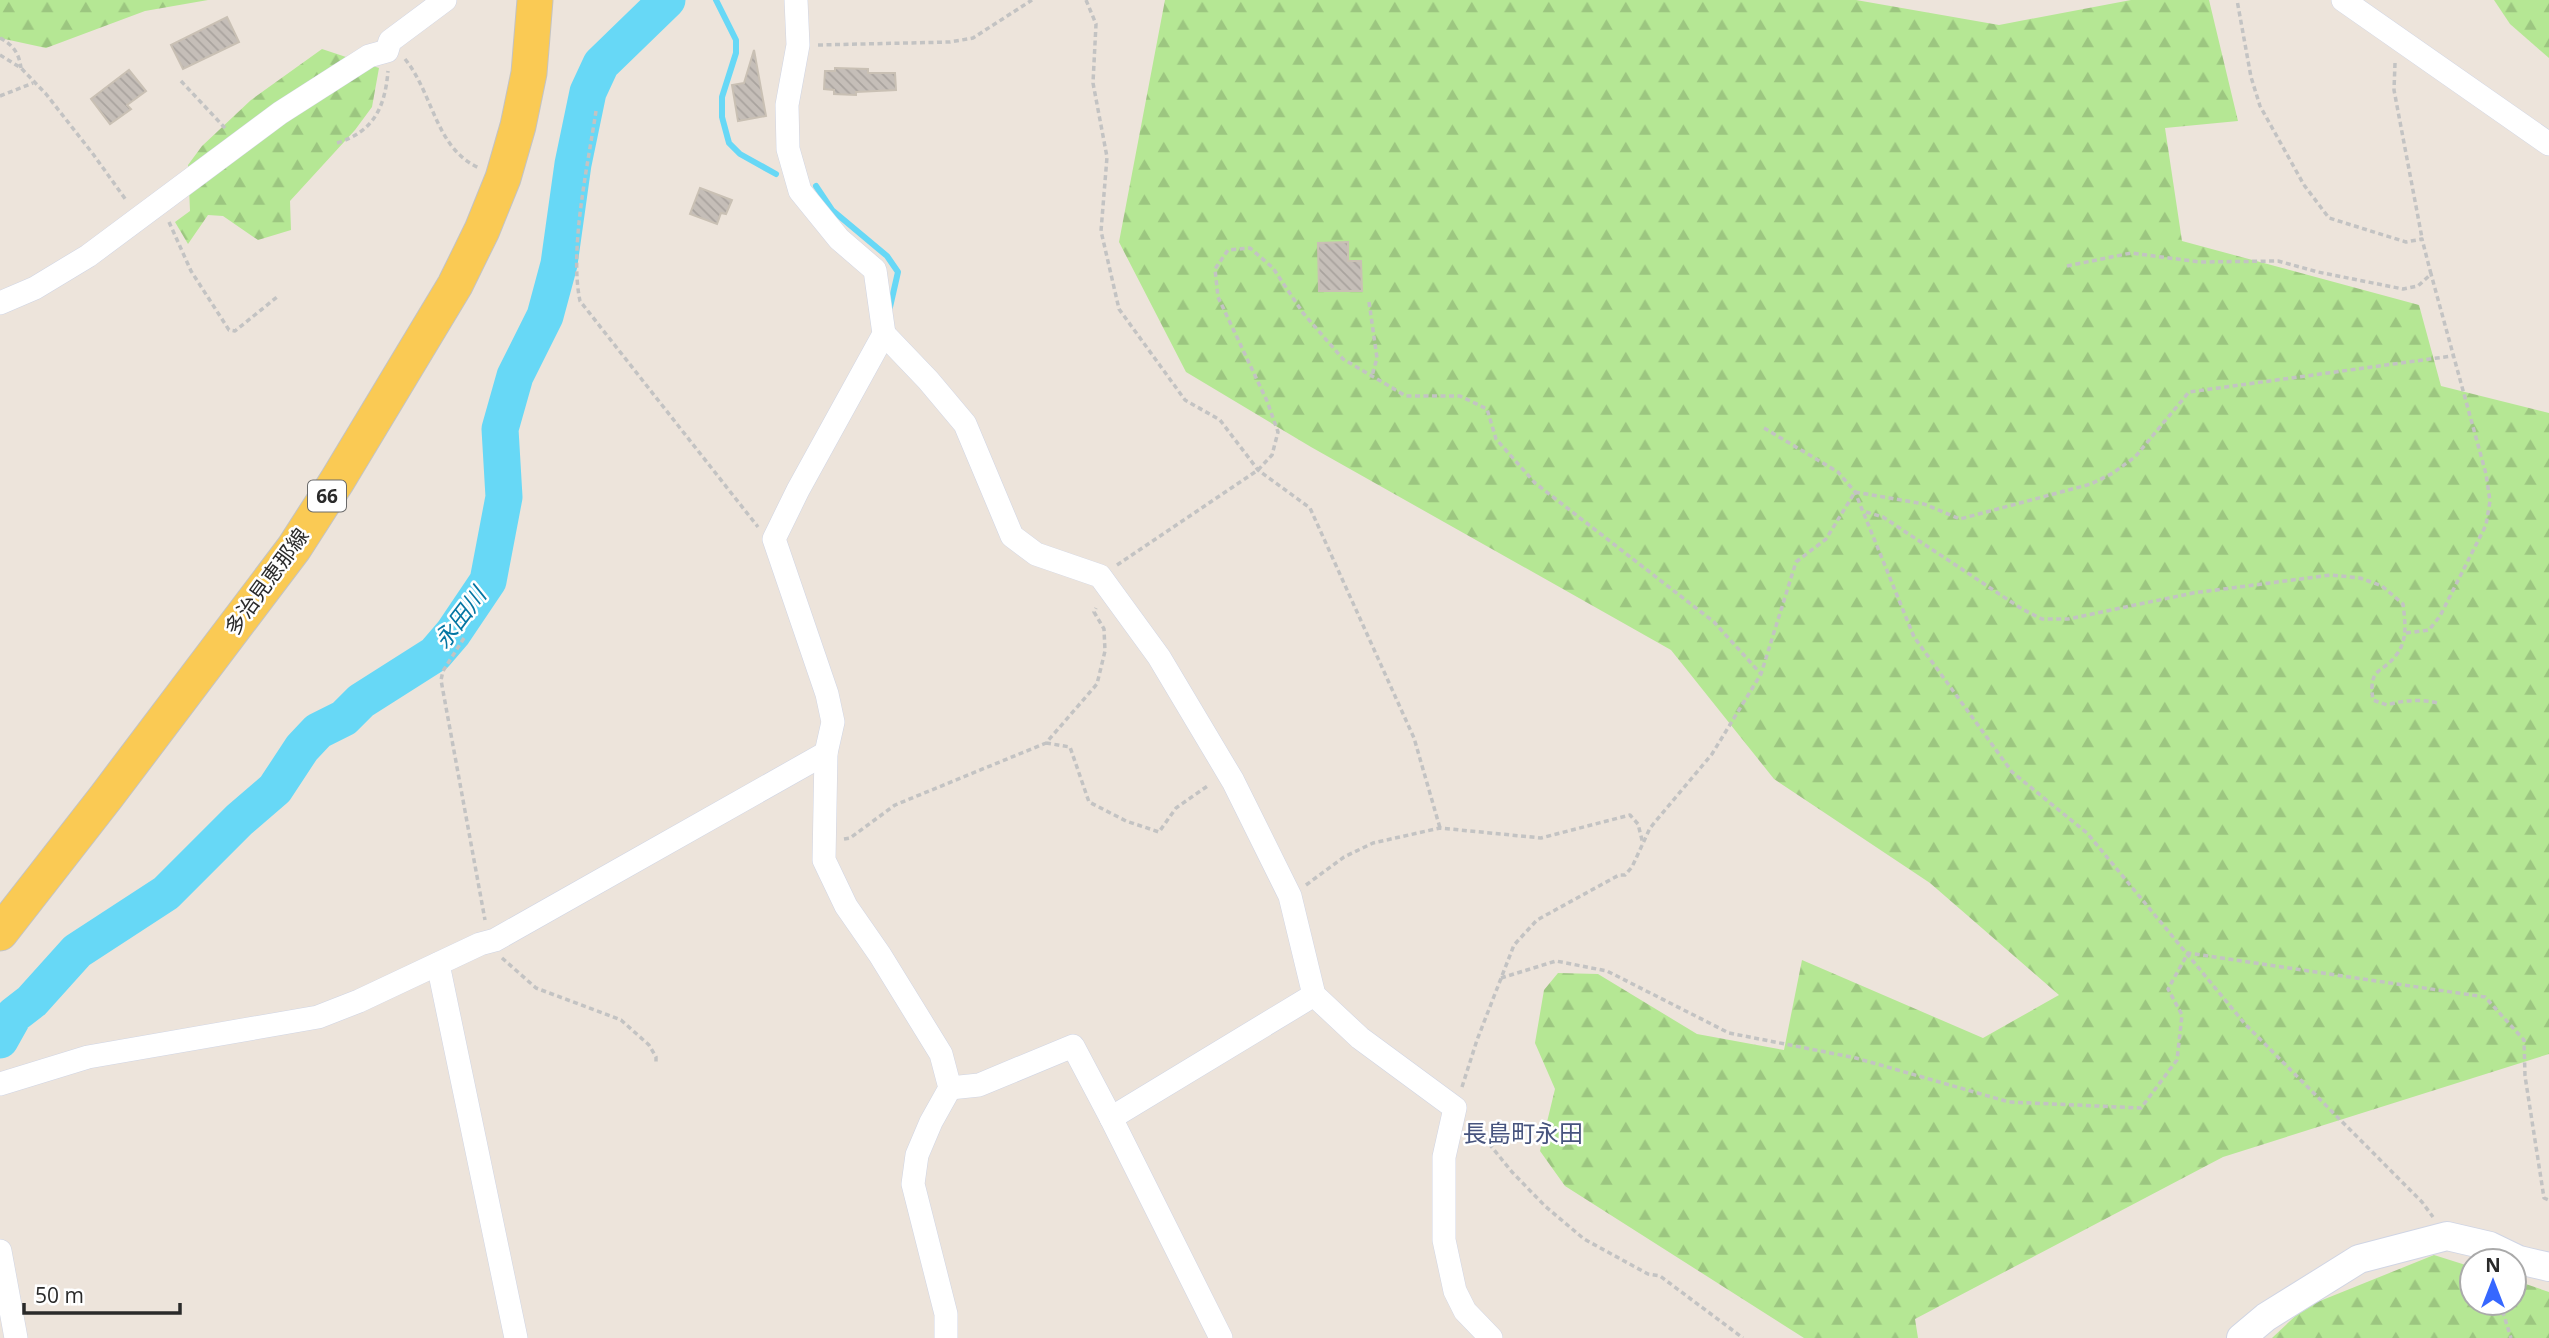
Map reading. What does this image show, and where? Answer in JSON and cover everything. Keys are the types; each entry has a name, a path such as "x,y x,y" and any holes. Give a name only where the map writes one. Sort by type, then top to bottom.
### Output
{"main road":[{"name":"多治見恵那線","path":"0,933 115,786 294,548 455,285 482,230 503,178 525,100 535,23 535,0"}],"street":[{"path":"0,303 35,288 88,256 240,142 323,84 369,56 387,51 390,41 445,0"},
{"path":"796,0 798,45 787,105 788,149 800,191 839,239 875,270 884,334 965,424 1012,536 1036,554 1104,581 1159,657 1227,772 1290,896 1314,995 1360,1038 1455,1108 1444,1157 1444,1240 1455,1291 1465,1311 1490,1338"},
{"path":"2343,0 2549,144"},
{"path":"884,334 774,539 827,694 832,722 826,753 824,860 846,906 880,955 941,1054 950,1088 917,1155 913,1184 946,1314 946,1338"},
{"path":"0,1084 88,1057 318,1017 359,1002 491,941 573,898 826,753"},
{"path":"438,964 516,1338"},
{"path":"1111,1118 1314,995"},
{"path":"950,1088 979,1085 1073,1046 1222,1338"},
{"path":"2241,1338 2266,1317 2359,1259 2448,1236 2490,1246 2519,1260 2549,1267"},
{"path":"0,1251 16,1338"}],"path":[{"path":"798,45 950,42 973,38 1032,0"},
{"path":"1086,0 1096,24 1093,83 1107,157 1101,231 1119,309 1185,400 1220,420 1258,470 1310,508 1415,738 1440,828"},
{"path":"2237,0 2251,77 2260,106 2304,185 2329,218 2406,242 2422,239"},
{"path":"0,37 20,56 21,68"},
{"path":"2402,41 2395,61 2394,90 2422,239 2486,474 2490,501 2486,524 2440,616 2429,630 2406,633"},
{"path":"337,143 363,131 379,112 388,75 387,51 405,59 416,74 452,149 464,161 503,178"},
{"path":"0,55 21,68 46,94 123,197 151,208 229,330 235,331 277,297"},
{"path":"181,82 240,142"},
{"path":"0,96 33,83"},
{"path":"596,111 579,227 577,288 580,301 756,525 774,539"},
{"path":"824,841 849,838 895,805 928,789 1046,743 1097,684 1105,640 1104,629 1094,612 1104,581 1258,470 1272,456 1278,432 1267,401 1218,297 1215,269 1228,250 1250,248 1273,268 1303,313 1343,359 1406,396 1460,396 1487,408 1496,439 1535,483 1714,622 1761,674"},
{"path":"2067,265 2131,253 2200,262 2278,261 2403,289 2418,286 2431,274"},
{"path":"1369,302 1377,358 1372,376"},
{"path":"1855,492 1924,504 1960,519 2091,485 2113,473 2135,457 2189,392 2452,356"},
{"path":"1764,428 1838,472 1855,492 1866,512 1914,638 2012,772 2087,833 2245,1024 2422,1202 2448,1236"},
{"path":"1744,1338 1660,1276 1648,1273 1584,1239 1520,1181 1479,1130 1455,1108 1477,1040 1514,945 1537,920 1619,875 1625,875 1632,867 1650,828 1712,754 1761,674 1796,562 1826,539 1855,492"},
{"path":"1866,512 1883,517 2022,610 2042,619 2068,619 2193,593 2331,575 2360,578 2382,586 2403,604 2406,633 2398,654 2379,668 2371,683 2373,700 2387,705 2423,700 2438,703"},
{"path":"464,638 443,671 441,680 491,941 504,960 536,988 612,1017 634,1030 649,1045 656,1057 656,1064"},
{"path":"1046,743 1070,747 1089,802 1126,821 1159,832 1176,808 1227,772"},
{"path":"1290,896 1344,858 1373,843 1440,828 1541,838 1630,815 1638,824 1643,844"},
{"path":"1501,978 1556,961 1607,971 1729,1032 1856,1058 2008,1102 2141,1108 2177,1060 2182,1015 2168,989 2188,953"},
{"path":"2188,953 2485,997 2524,1040 2529,1103 2544,1198 2549,1200"},
{"path":"2504,1317 2511,1338"}],"green space":[{"path":"0,0 208,0 145,11 46,48 0,38"},
{"path":"1165,0 1856,0 1999,25 2131,0 2209,0 2238,121 2165,128 2182,241 2419,305 2441,386 2549,413 2549,1054 2223,1157 1915,1319 1918,1338 1804,1338 1565,1186 1540,1151 1555,1089 1535,1043 1544,990 1558,973 1598,974 1697,1034 1784,1050 1802,960 1983,1038 2059,995 1930,883 1774,779 1671,650 1311,447 1186,372 1119,242"},
{"path":"2494,0 2549,0 2549,58 2510,24"},
{"path":"322,49 379,68 372,107 355,130 290,201 291,230 258,240 223,216 208,215 188,244 175,222 190,211 188,165 202,146 251,100"},
{"path":"2434,1255 2458,1263 2458,1317 2528,1317 2528,1285 2549,1292 2549,1338 2272,1338 2305,1307"}],"building":[{"path":"227,17 239,42 183,69 171,45"},
{"path":"754,50 766,116 738,121 732,85 744,83"},
{"path":"835,68 868,69 868,73 895,73 896,90 856,92 856,95 834,94 834,90 824,89 825,71 835,71"},
{"path":"129,70 146,91 127,105 131,109 110,124 91,99"},
{"path":"700,188 732,200 726,214 721,213 717,224 690,214"},
{"path":"1348,242 1348,261 1361,261 1362,291 1319,291 1318,243"}],"waterway":[{"name":"永田川","path":"0,1040 14,1015 32,1001 77,951 166,893 239,820 275,789 302,748 318,731 344,718 361,701 435,654 453,633 488,581 504,497 500,429 515,376 545,316 559,264 573,164 588,92 601,64 667,0"},
{"path":"716,0 736,40 736,53 722,97 722,117 729,143 740,154 776,174"},
{"path":"816,186 832,210 887,256 898,272 890,307"}],"district":[{"name":"長島町永田","path":"1523,1134"}]}
